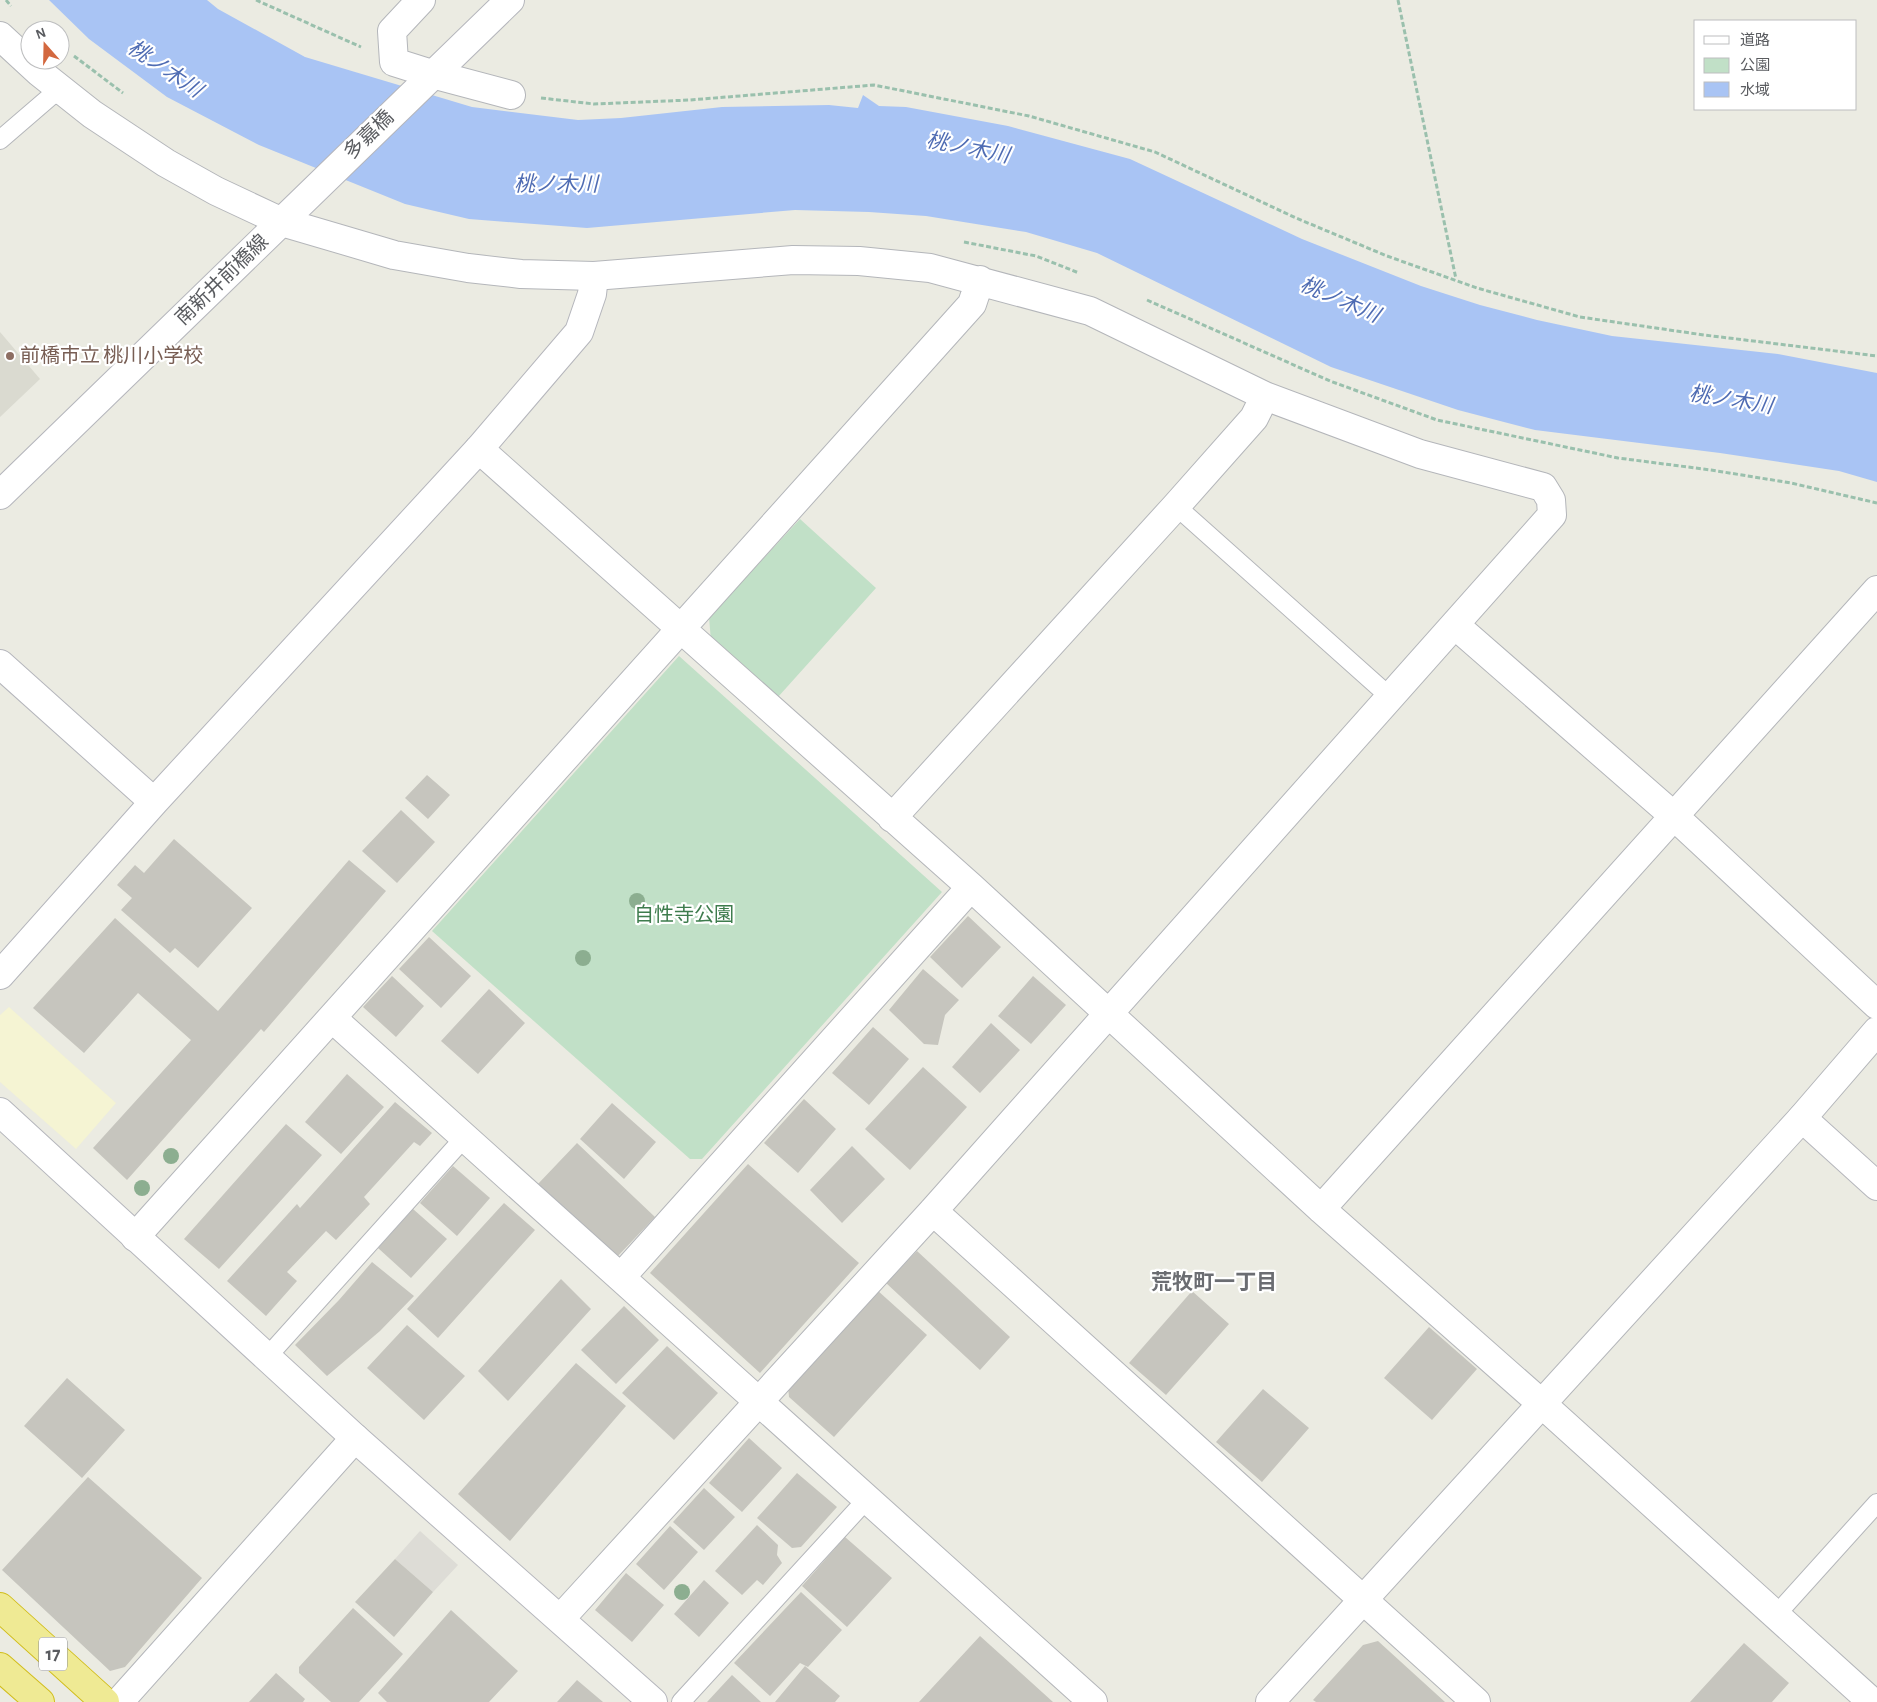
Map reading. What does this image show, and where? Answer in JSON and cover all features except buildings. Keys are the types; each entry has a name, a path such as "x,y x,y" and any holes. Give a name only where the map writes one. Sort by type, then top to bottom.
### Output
{"highway":[{"name":"17","path":"0,1607 105,1702"},
{"name":"17","path":"0,1667 40,1702"}],"street":[{"path":"421,0 392,31 394,62 428,78 511,95"},
{"path":"428,78 510,0"},
{"path":"0,36 92,114 166,163 216,191 282,222 394,255 468,268 521,274 594,276 793,260 859,261 930,268 1090,311 1265,396 1420,454 1543,487 1552,500 1552,515 1456,625 1108,1012 933,1211 561,1618"},
{"name":"多嘉橋","path":"314,188 428,78"},
{"name":"南新井前橋線","path":"0,495 282,222 314,188"},
{"path":"0,975 154,802 479,448 579,332 592,294 594,276"},
{"path":"135,1238 972,304 980,280"},
{"path":"892,818 1254,418 1265,396"},
{"path":"479,448 971,888 1108,1012 1321,1210 1542,1404 1872,1702"},
{"path":"1321,1210 1877,590"},
{"path":"1456,625 1675,817 1877,1005"},
{"path":"0,664 154,802"},
{"path":"621,1277 971,888"},
{"path":"333,1019 1093,1702"},
{"path":"1270,1702 1802,1118 1877,1031"},
{"path":"0,1112 135,1238 268,1356 355,1438 561,1618 653,1702"},
{"path":"1802,1118 1877,1186"},
{"path":"933,1211 1476,1702"},
{"path":"119,1702 355,1438"}],"lane":[{"path":"0,140 51,96 64,92"},
{"path":"1176,506 1390,697"},
{"path":"268,1356 464,1138"},
{"path":"681,1702 867,1499"},
{"path":"1776,1615 1877,1503"}],"path":[{"path":"256,0 394,62"},
{"path":"1398,0 1456,279"},
{"path":"511,95 594,104 727,98 874,85 1029,116 1155,152 1296,218 1378,252 1477,288 1580,317 1704,335 1877,356"}],"shaded area":[{"name":"前橋市立 桃川小学校","path":"0,332 40,379 0,417"},
{"path":"420,1531 458,1565 433,1592 395,1559"}],"green space":[{"path":"800,519 876,588 778,697 711,641 709,617"},
{"name":"自性寺公園","path":"679,656 942,892 702,1159 690,1159 432,931"}],"sand":[{"path":"9,1007 116,1103 76,1149 0,1082 0,1015"}],"water":[{"name":"桃ノ木川","path":"49,0 207,0 218,9 305,57 472,107 578,120 621,118 722,107 829,105 858,108 863,95 879,106 906,107 1008,126 1130,159 1302,239 1421,286 1480,305 1537,320 1612,336 1778,354 1877,373 1877,482 1839,471 1720,453 1535,430 1458,410 1331,367 1097,253 1026,232 926,216 795,210 587,228 469,219 405,204 259,145 167,97 89,39"}],"place":[{"name":"前橋市立 桃川小学校","path":"10,356"}],"district":[{"name":"荒牧町一丁目","path":"1214,1282"}]}
